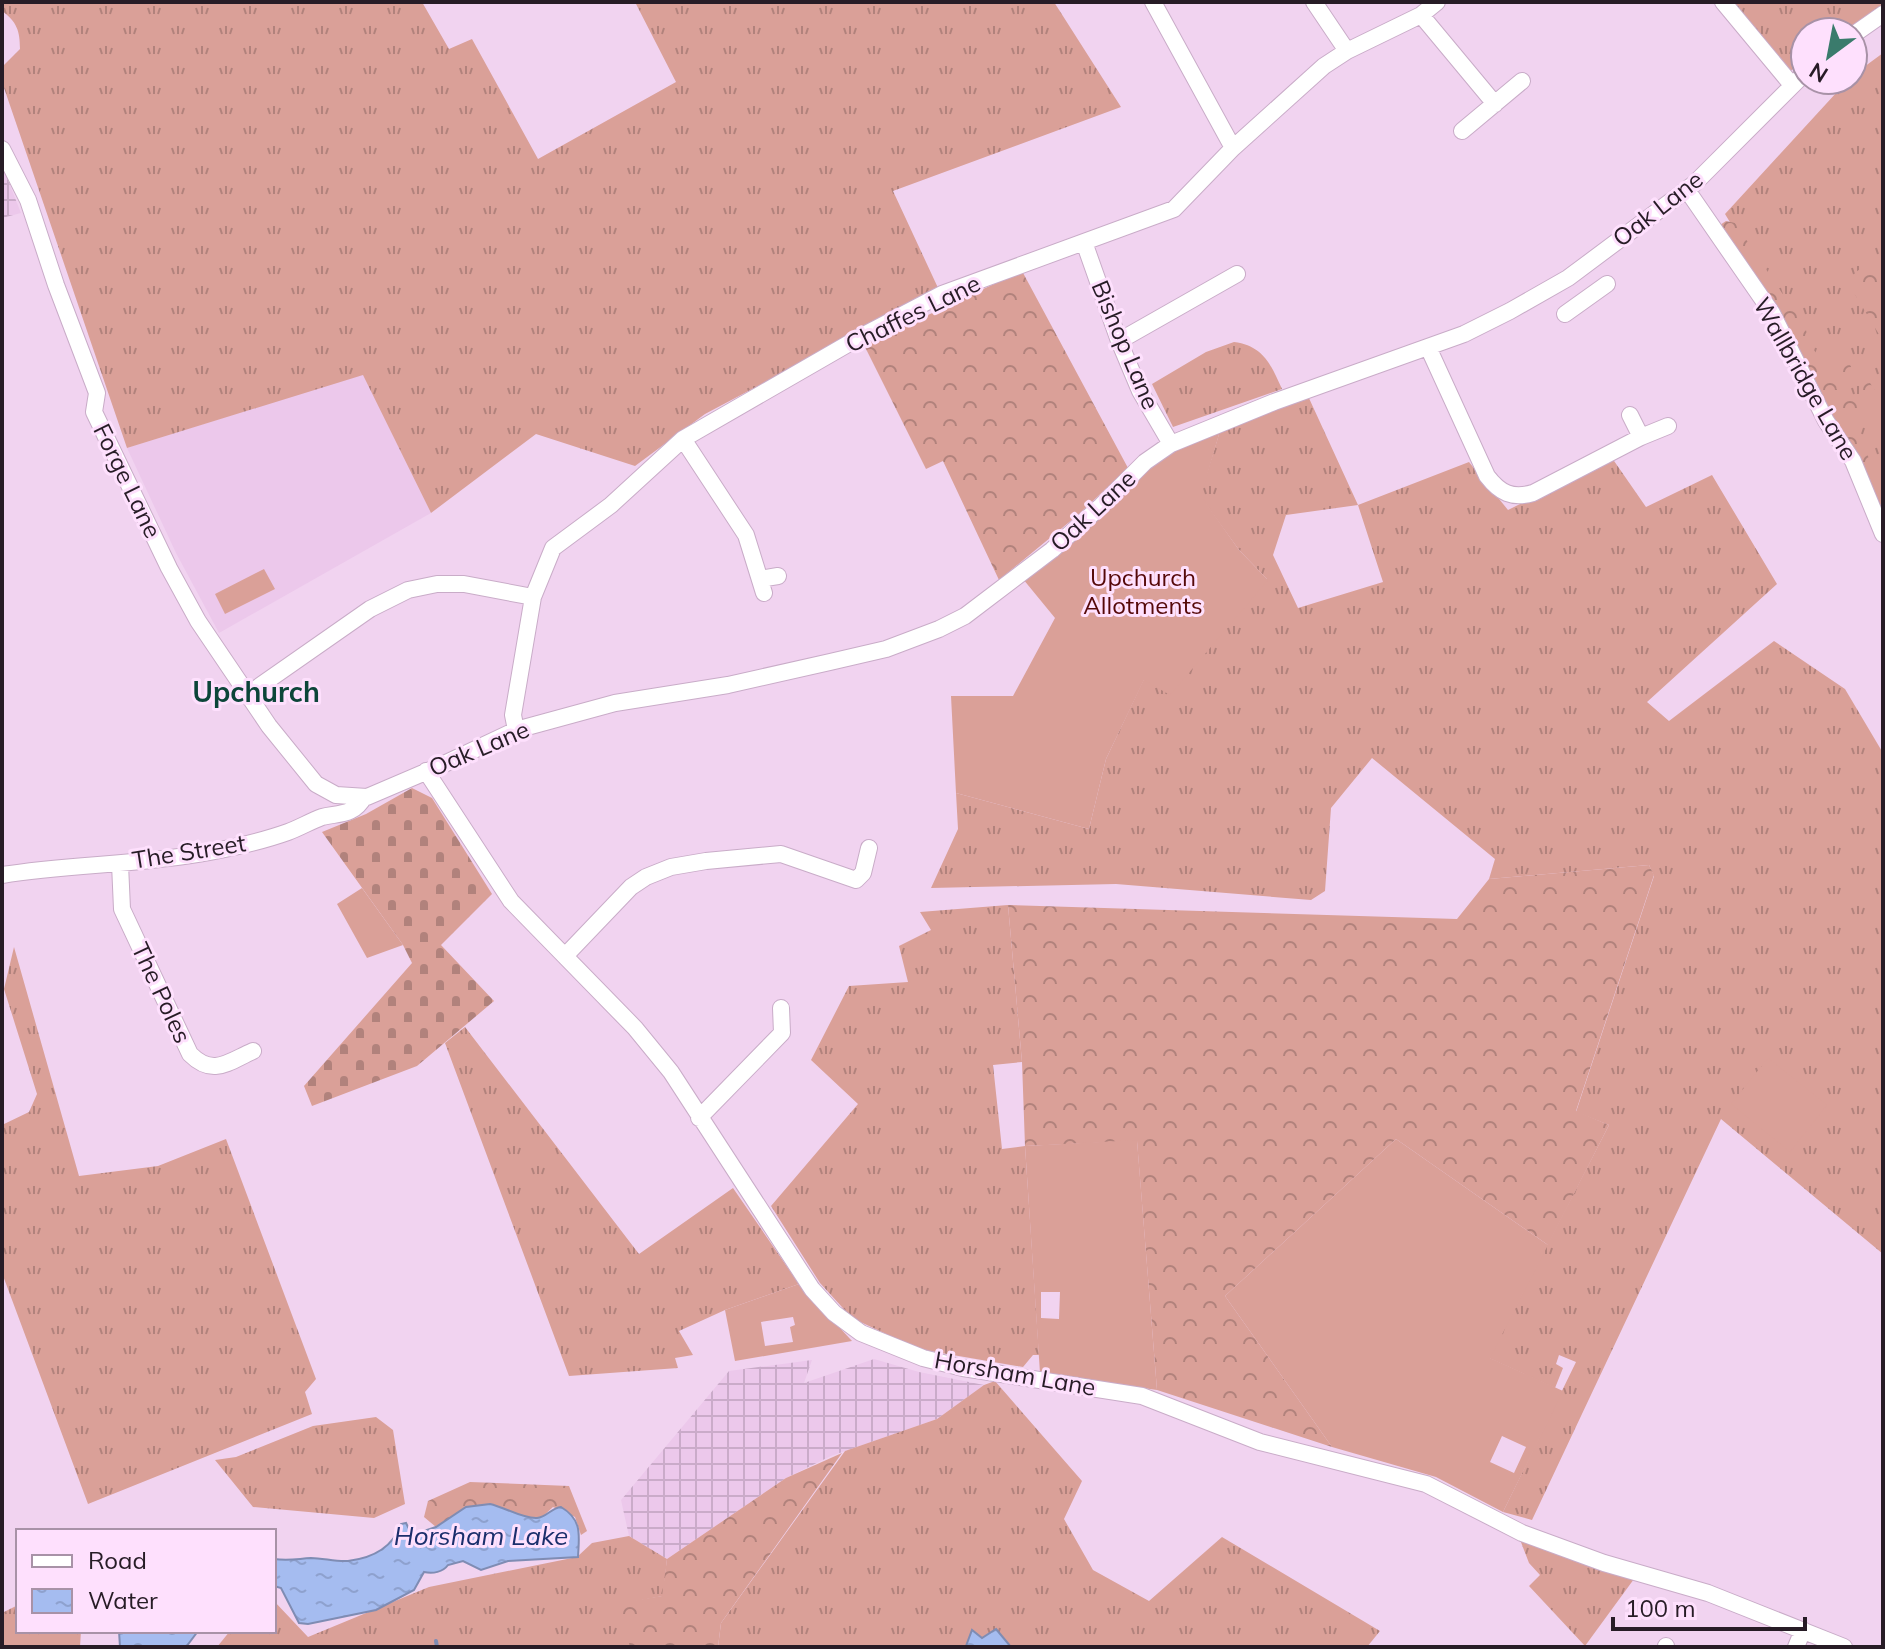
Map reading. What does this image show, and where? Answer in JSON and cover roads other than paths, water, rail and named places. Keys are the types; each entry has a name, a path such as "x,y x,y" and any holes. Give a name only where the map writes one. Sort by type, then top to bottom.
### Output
{"street":[{"path":"1153,2 1233,148"},
{"path":"1314,2 1347,51"},
{"name":"Chaffes Lane","path":"516,730 513,715 533,597 553,548 611,505 683,439 860,337 942,294 1174,209 1233,148 1324,66 1347,51 1421,15 1437,2"},
{"path":"1723,2 1789,81"},
{"path":"1421,15 1495,104"},
{"path":"1462,131 1522,81"},
{"name":"Oak Lane","path":"316,784 333,794 375,795 516,730 615,703 728,685 886,649 939,629 965,616 1052,550 1145,462 1171,444 1274,402 1479,327 1568,278 1687,190 1789,88"},
{"name":"Forge Lane","path":"2,149 28,200 97,393 94,412 169,568 207,636 247,695 316,784"},
{"name":"Wallbridge Lane","path":"1687,190 1772,313 1826,421 1853,461 1883,534"},
{"name":"Bishop Lane","path":"1084,242 1140,391 1171,444"},
{"path":"1119,341 1237,274"},
{"path":"1568,278 1586,300"},
{"path":"1565,314 1607,284"},
{"path":"1428,347 1487,476 1496,488 1515,497 1533,493 1668,426"},
{"path":"1630,415 1641,437"},
{"path":"683,439 746,535 762,586 778,576"},
{"path":"247,695 370,609 402,591 453,583 533,597"},
{"name":"Horsham Lane","path":"426,771 508,897 652,1048 818,1297 843,1320 879,1342 923,1358 963,1368 1142,1396 1260,1442 1426,1484 1522,1533 1604,1563 1708,1593 1844,1647"},
{"path":"324,816 333,794"},
{"name":"The Street","path":"2,875 120,864 229,849 287,832 324,816 335,817 358,806 364,797"},
{"path":"565,956 627,890 660,871 706,861 781,854 856,880 863,873 869,848"},
{"name":"The Poles","path":"120,864 122,909 190,1054 200,1064 214,1067 253,1051"},
{"path":"699,1118 782,1033 781,1008"},
{"path":"1796,1647 1803,1630"}],"water":[{"name":"Horsham Lake","path":"490,1504 532,1518 561,1507 576,1523 578,1557 508,1561 481,1570 463,1561 438,1572 424,1572 414,1590 376,1610 308,1624 299,1623 281,1588 276,1587 276,1559 357,1559 381,1550 393,1539 401,1524 406,1523 412,1535 436,1527 466,1507"},
{"path":"996,1629 1011,1647 966,1646 972,1630 982,1638"},
{"path":"119,1633 196,1633 186,1647 120,1647"}],"waterway":[{"path":"436,1641 437,1647"}],"district":[{"name":"Upchurch","path":"256,692"}],"park label":[{"name":"Upchurch Allotments","path":"1143,592"}]}
